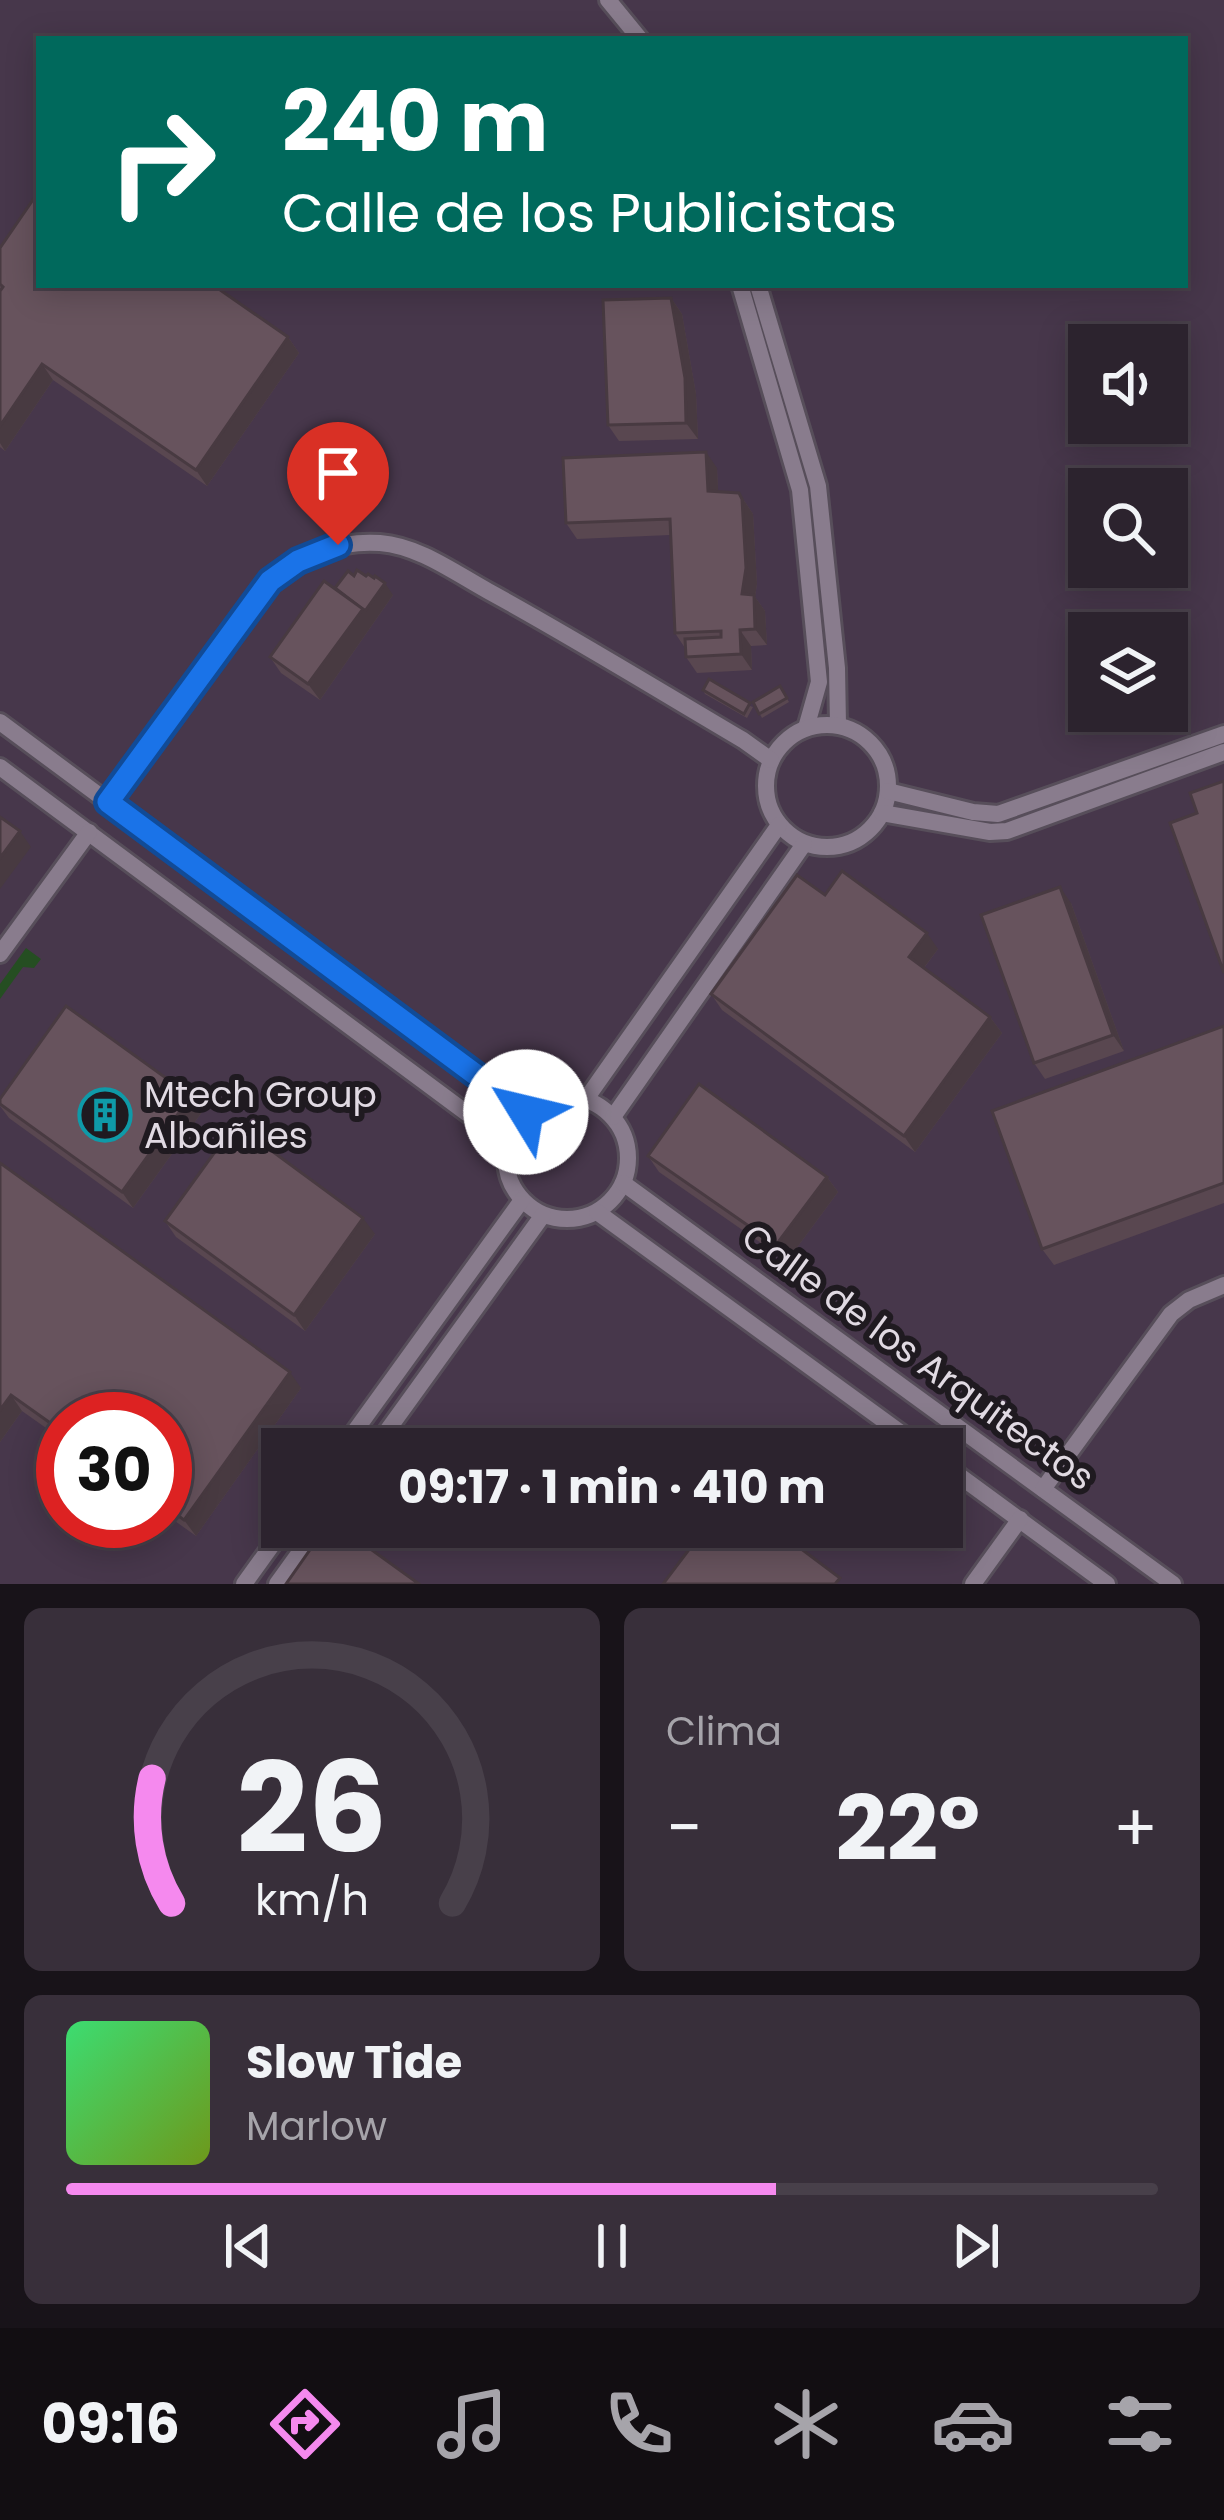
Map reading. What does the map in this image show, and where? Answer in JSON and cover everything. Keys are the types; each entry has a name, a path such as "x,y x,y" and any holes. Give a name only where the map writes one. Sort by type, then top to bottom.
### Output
{"street":[{"path":"608,0 638,36"},
{"path":"741,288 800,490 819,682 806,728"},
{"path":"759,288 818,486 837,668 838,725"},
{"path":"108,802 270,581 298,561 338,545 381,543 414,550 771,760"},
{"path":"0,722 526,1112"},
{"path":"838,725 869,741 887,772 888,791 872,829 857,840 822,848 804,844 779,825 770,811 766,776 771,760 792,735 806,728 838,725"},
{"path":"888,791 998,814 1224,734"},
{"path":"882,813 1006,831 1224,752"},
{"path":"0,767 507,1143"},
{"path":"586,1099 779,825"},
{"path":"0,954 89,832"},
{"path":"613,1117 804,844"},
{"path":"565,1096 586,1099 613,1117 622,1131 628,1148 623,1183 598,1212 562,1220 543,1215 522,1200 511,1183 507,1143 526,1112 544,1101 565,1096"},
{"name":"Calle de los Arquitectos","path":"623,1183 1173,1584"},
{"path":"356,1428 522,1200"},
{"name":"Calle de los Arquitectos","path":"598,1212 894,1428"},
{"path":"389,1428 543,1215"},
{"path":"1043,1489 1172,1315 1189,1300 1224,1285"},
{"name":"Calle de los Arquitectos","path":"963,1478 1107,1584"},
{"path":"973,1584 1020,1519"},
{"path":"244,1584 270,1548"},
{"path":"277,1584 303,1548"}],"shaded area":[{"path":"0,0 1224,0 1224,1584 0,1584"}],"green space":[{"path":"26,948 41,959 34,968 23,967 0,999 0,984"}],"building":[{"path":"36,195 36,288 217,288 288,337 196,470 42,364 0,426 0,248"},
{"path":"671,298 685,378 686,423 608,425 603,300"},
{"path":"706,452 708,491 739,493 742,499 746,568 742,594 754,595 755,629 740,630 741,654 686,657 685,639 721,637 721,631 675,633 670,519 566,523 563,458"},
{"path":"357,570 385,583 365,611 335,588 348,571 354,576"},
{"path":"324,581 363,609 308,684 270,657"},
{"path":"709,679 750,703 744,714 703,690"},
{"path":"780,686 787,698 759,714 753,702"},
{"path":"1224,781 1224,973 1170,823 1197,813 1190,793"},
{"path":"0,817 20,831 0,858"},
{"path":"842,871 927,933 909,957 990,1017 904,1136 711,994 797,875 825,895"},
{"path":"1060,887 1113,1035 1034,1063 981,915"},
{"name":"Mtech Group Albañiles","path":"66,1006 191,1096 122,1192 0,1104"},
{"path":"1224,1026 1224,1183 1042,1249 992,1111"},
{"path":"699,1084 827,1177 776,1245 648,1156"},
{"path":"235,1124 363,1218 294,1315 165,1221"},
{"path":"0,1163 290,1372 192,1509 192,1392 36,1392 36,1413 11,1395 0,1410"},
{"path":"311,1548 369,1548 419,1584 286,1584"},
{"path":"690,1548 800,1548 840,1578 835,1584 663,1584"}],"place":[{"name":"Mtech Group Albañiles","path":"105,1115"}],"route":[{"path":"338,545 298,561 270,581 108,802 526,1112"}]}
